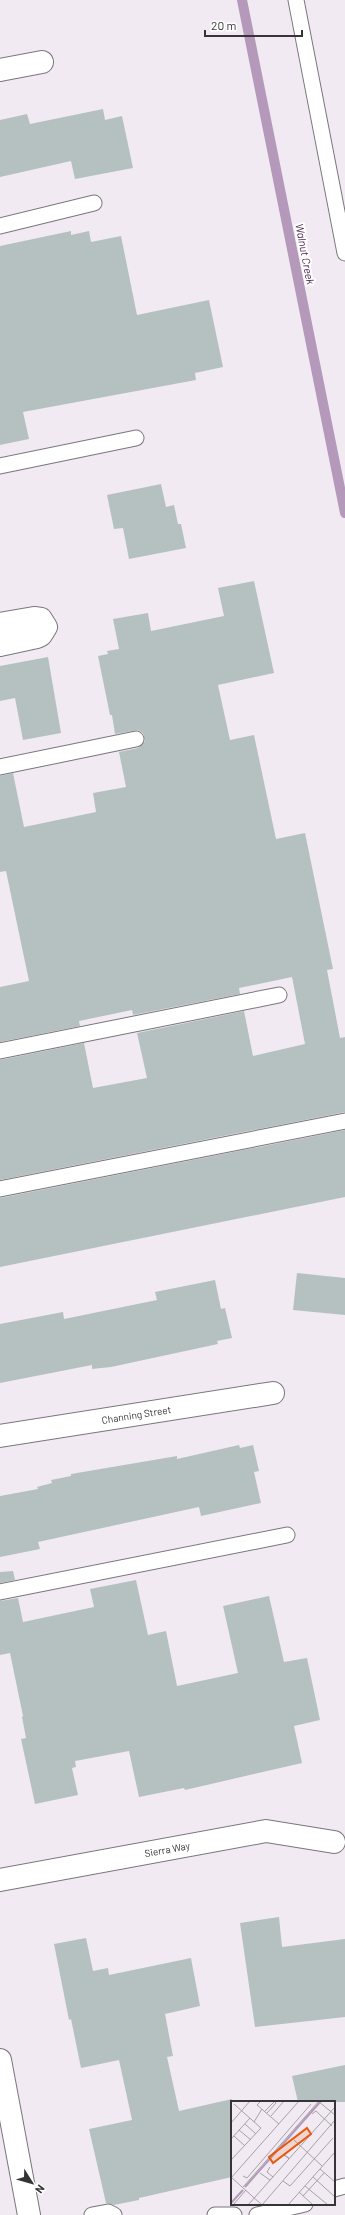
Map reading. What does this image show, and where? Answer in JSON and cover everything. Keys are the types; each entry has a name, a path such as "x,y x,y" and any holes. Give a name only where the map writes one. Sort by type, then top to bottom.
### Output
{"street":[{"path":"0,70 42,62"},
{"path":"0,624 34,618 41,619 46,627 41,635 37,637 0,645"},
{"name":"Channing Street","path":"0,1436 273,1393"},
{"name":"Sierra Way","path":"0,1880 266,1831 334,1842"},
{"path":"0,2060 29,2215"}],"lane":[{"path":"296,0 345,253"},
{"path":"0,226 94,203"},
{"path":"0,466 136,438"},
{"path":"0,767 136,738"},
{"path":"0,1051 279,995"},
{"path":"0,1189 345,1121"},
{"path":"0,1592 287,1535"},
{"path":"335,2189 345,2186"},
{"path":"257,2215 301,2205"},
{"path":"92,2215 108,2212 114,2215"},
{"path":"215,2215 234,2215"}],"building":[{"path":"103,109 105,120 122,116 133,168 75,179 71,161 0,177 0,120 27,114 30,124"},
{"path":"71,231 71,235 89,231 91,242 121,236 137,315 209,300 223,367 195,373 196,380 23,412 29,439 0,445 0,246"},
{"path":"161,484 166,507 174,505 178,524 181,524 186,548 129,559 123,528 114,529 107,495"},
{"path":"254,581 274,673 218,685 230,740 254,735 276,839 305,833 333,969 327,970 340,1038 345,1037 345,1112 0,1180 0,1060 84,1043 93,1088 147,1078 137,1033 244,1011 253,1056 305,1044 292,977 239,988 240,994 133,1015 132,1010 79,1021 80,1026 0,1042 0,987 29,981 6,871 0,872 0,776 13,773 24,827 96,812 93,793 126,787 119,752 138,748 145,741 143,733 138,730 115,734 112,715 110,715 98,656 108,654 107,651 119,649 113,619 148,613 151,631 224,616 218,588"},
{"path":"48,657 61,733 23,740 15,698 0,701 0,666"},
{"path":"345,1130 345,1197 0,1267 0,1198"},
{"path":"297,1273 345,1278 345,1315 293,1310"},
{"path":"215,1280 221,1309 225,1308 232,1338 217,1341 218,1344 111,1367 92,1369 92,1365 0,1383 0,1324 63,1312 64,1319 157,1300 155,1292"},
{"path":"239,1445 240,1448 253,1445 259,1471 254,1472 261,1503 201,1516 199,1507 38,1542 40,1549 0,1557 0,1496 38,1489 37,1487 52,1483 51,1480 71,1476 71,1474 177,1456 177,1459"},
{"path":"13,1571 15,1580 0,1583 0,1572"},
{"path":"136,1580 148,1635 166,1631 177,1686 238,1673 223,1606 269,1596 284,1662 307,1658 320,1720 294,1726 302,1763 185,1790 184,1788 139,1797 129,1751 75,1761 76,1767 72,1768 78,1795 35,1804 21,1739 26,1738 10,1653 0,1655 0,1601 18,1598 23,1622 94,1607 90,1589"},
{"path":"279,1917 282,1947 345,1939 345,2017 255,2027 240,1923"},
{"path":"86,1938 93,1971 108,1968 109,1975 191,1958 200,2006 165,2014 173,2056 167,2057 179,2111 232,2099 231,2177 139,2198 139,2200 114,2205 106,2203 89,2129 132,2120 119,2060 81,2068 71,2019 69,2020 54,1944"},
{"path":"345,2065 345,2102 298,2101 292,2076"}],"waterway":[{"name":"Walnut Creek","path":"242,0 345,513"}]}
